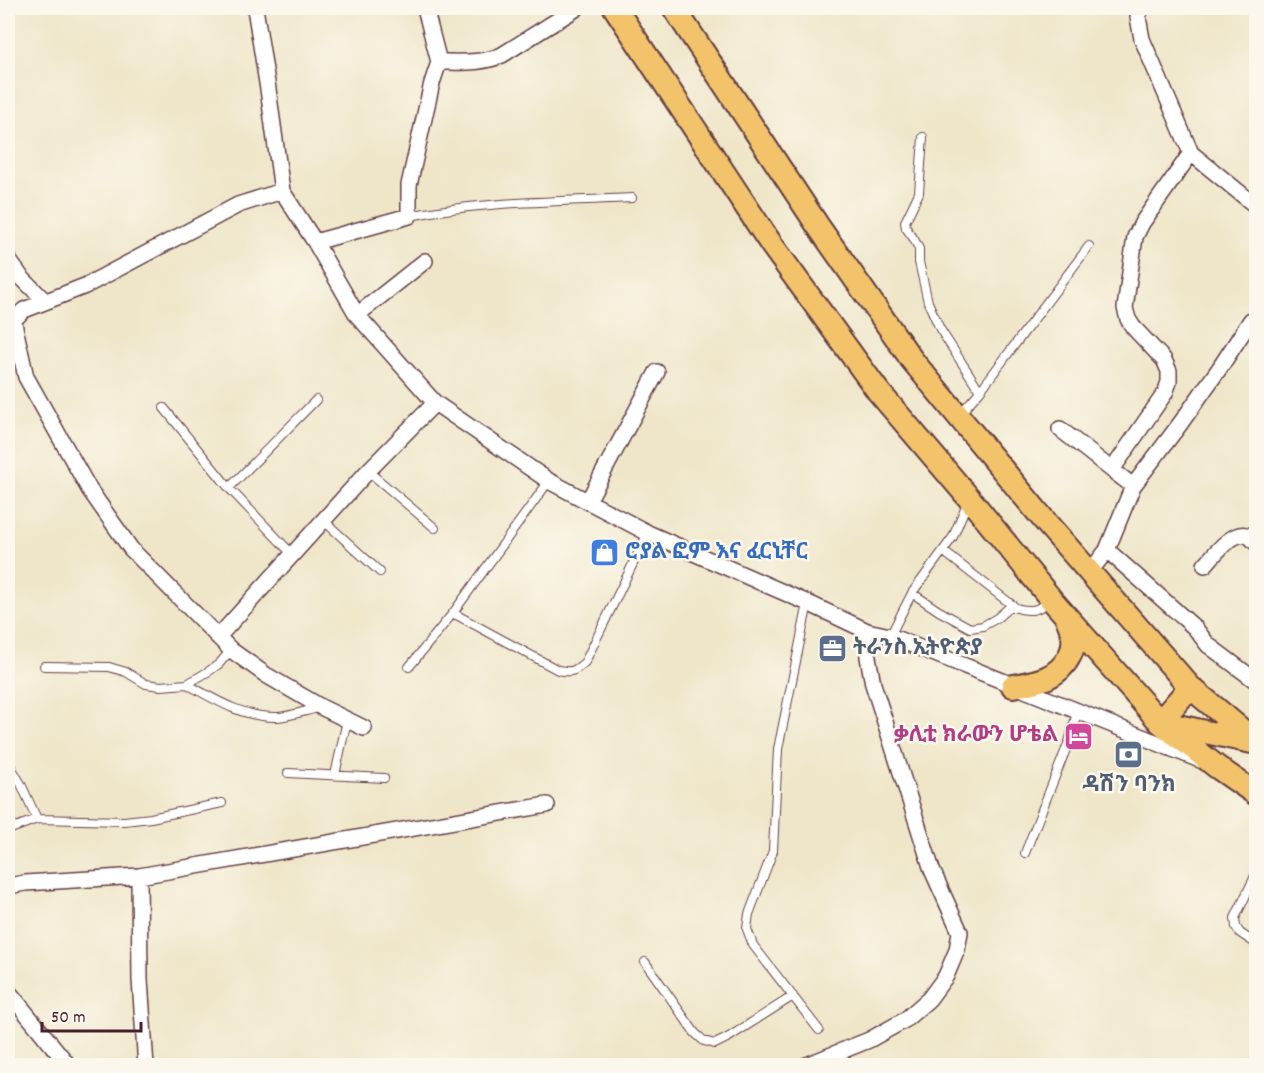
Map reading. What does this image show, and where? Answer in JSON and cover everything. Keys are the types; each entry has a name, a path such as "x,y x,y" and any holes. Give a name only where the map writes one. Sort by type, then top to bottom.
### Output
{"main road":[{"path":"615,8 785,262 878,391 969,498 1051,600 1160,722 1217,767 1257,794"},
{"path":"674,8 818,226 912,360 1048,526 1190,687 1255,738"},
{"path":"1013,686 1043,679 1057,672 1065,664 1073,647 1073,636 1066,616"},
{"path":"1160,722 1190,687"},
{"path":"1160,722 1255,738"}],"street":[{"path":"255,8 282,191 315,242 357,315 435,403 549,481 648,533 867,631 890,636 1217,767"},
{"path":"315,242 409,216 409,185 429,95 439,62 425,8"},
{"path":"439,62 492,60 577,8"},
{"path":"1141,8 1138,17 1142,39 1191,153 1257,206"},
{"path":"1112,470 1165,393 1169,382 1169,371 1164,360 1133,327 1125,308 1135,237 1191,153"},
{"path":"282,191 238,205 85,286 24,310 10,322 26,377 89,489 131,549 231,650 266,675 321,707 364,728"},
{"path":"8,259 21,277 45,301"},
{"path":"357,315 425,261"},
{"path":"1089,573 1107,550 1133,486 1180,424 1251,320"},
{"path":"588,501 657,372"},
{"path":"218,637 368,471 435,403"},
{"path":"1059,429 1133,486"},
{"path":"1205,565 1233,537 1242,534 1249,536 1257,543"},
{"path":"1107,550 1195,628 1208,645 1257,681"},
{"path":"804,1065 869,1040 905,1020 929,999 946,976 957,950 960,932 932,870 873,684 868,657 867,631"},
{"path":"8,886 139,876 547,805"},
{"path":"139,876 140,980 146,1065"},
{"path":"8,991 69,1065"}],"lane":[{"path":"923,137 919,193 905,222 906,228 919,249 919,262 928,302 940,329 980,391"},
{"path":"409,216 468,207 632,198"},
{"path":"958,416 980,391 1089,246"},
{"path":"229,488 316,400"},
{"path":"164,408 229,488 292,554"},
{"path":"368,471 435,528"},
{"path":"409,667 453,613 549,481"},
{"path":"890,636 912,593 953,537 969,498"},
{"path":"323,520 380,572"},
{"path":"453,613 558,670 569,672 577,669 585,662 648,533"},
{"path":"943,551 1016,608 1029,611 1044,606 1051,600"},
{"path":"912,593 970,628 983,626 1012,605"},
{"path":"808,603 778,749 773,851 749,914 747,929 753,945 819,1030"},
{"path":"44,666 109,667 126,672 146,684 161,686 187,684 219,664 231,650"},
{"path":"187,684 219,703 261,716 279,717 321,707"},
{"path":"1025,853 1070,740 1077,712"},
{"path":"335,776 347,720"},
{"path":"8,762 21,783 37,819"},
{"path":"288,773 384,778"},
{"path":"8,830 37,819 124,821 222,803"},
{"path":"1257,874 1235,918 1236,927 1240,933 1257,942"},
{"path":"645,962 695,1033 704,1041 715,1044 729,1038 793,996"}],"place":[{"name":"ሮያል ፎም እና ፈርኒቸር","path":"604,553"},
{"name":"ትራንስ ኢትዮጵያ","path":"832,649"},
{"name":"ቃሊቲ ክራውን ሆቴል","path":"1079,736"},
{"name":"ዳሽን ባንክ","path":"1129,754"}]}
